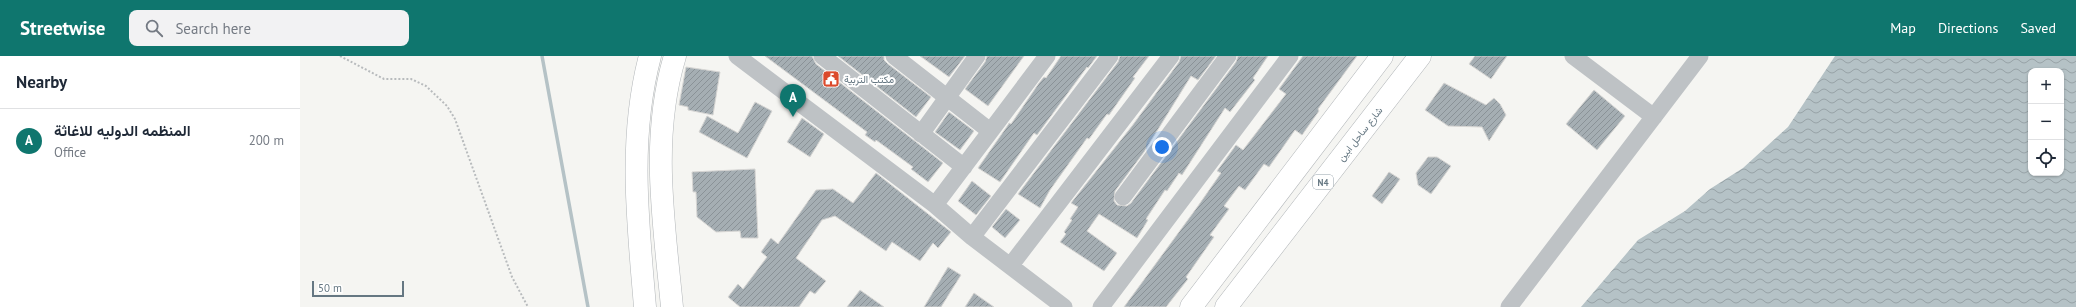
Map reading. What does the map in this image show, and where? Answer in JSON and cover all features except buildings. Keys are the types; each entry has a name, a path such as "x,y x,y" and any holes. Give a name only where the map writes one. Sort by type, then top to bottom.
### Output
{"highway":[{"path":"645,307 636,192 636,163 637,126 645,75 650,56"},
{"path":"672,307 661,190 660,127 668,80 675,56"},
{"path":"1192,307 1382,56"},
{"name":"شارع ساحل ابين","path":"1226,307 1420,56"}],"street":[{"path":"737,56 935,205 972,237 1011,265 1064,307"},
{"path":"822,56 964,168"},
{"path":"894,56 990,131"},
{"path":"922,134 977,56"},
{"path":"935,205 1047,56"},
{"path":"972,237 1110,56"},
{"path":"1011,265 1171,56"},
{"path":"1122,197 1228,56"},
{"path":"1101,307 1290,56"},
{"path":"1573,56 1654,116"},
{"path":"1509,307 1700,56"}],"path":[{"path":"340,56 384,79 411,79 426,86 446,106 455,119 512,277 528,307"}],"water":[{"path":"1835,56 2076,56 2076,307 1581,307 1638,240 1685,211 1710,189 1743,168 1788,127"}],"waterway":[{"path":"542,56 588,307"}],"place":[{"name":"مكتب التربية","path":"831,79"},
{"name":"المنظمه الدوليه للاغاثة","path":"793,117"}]}
